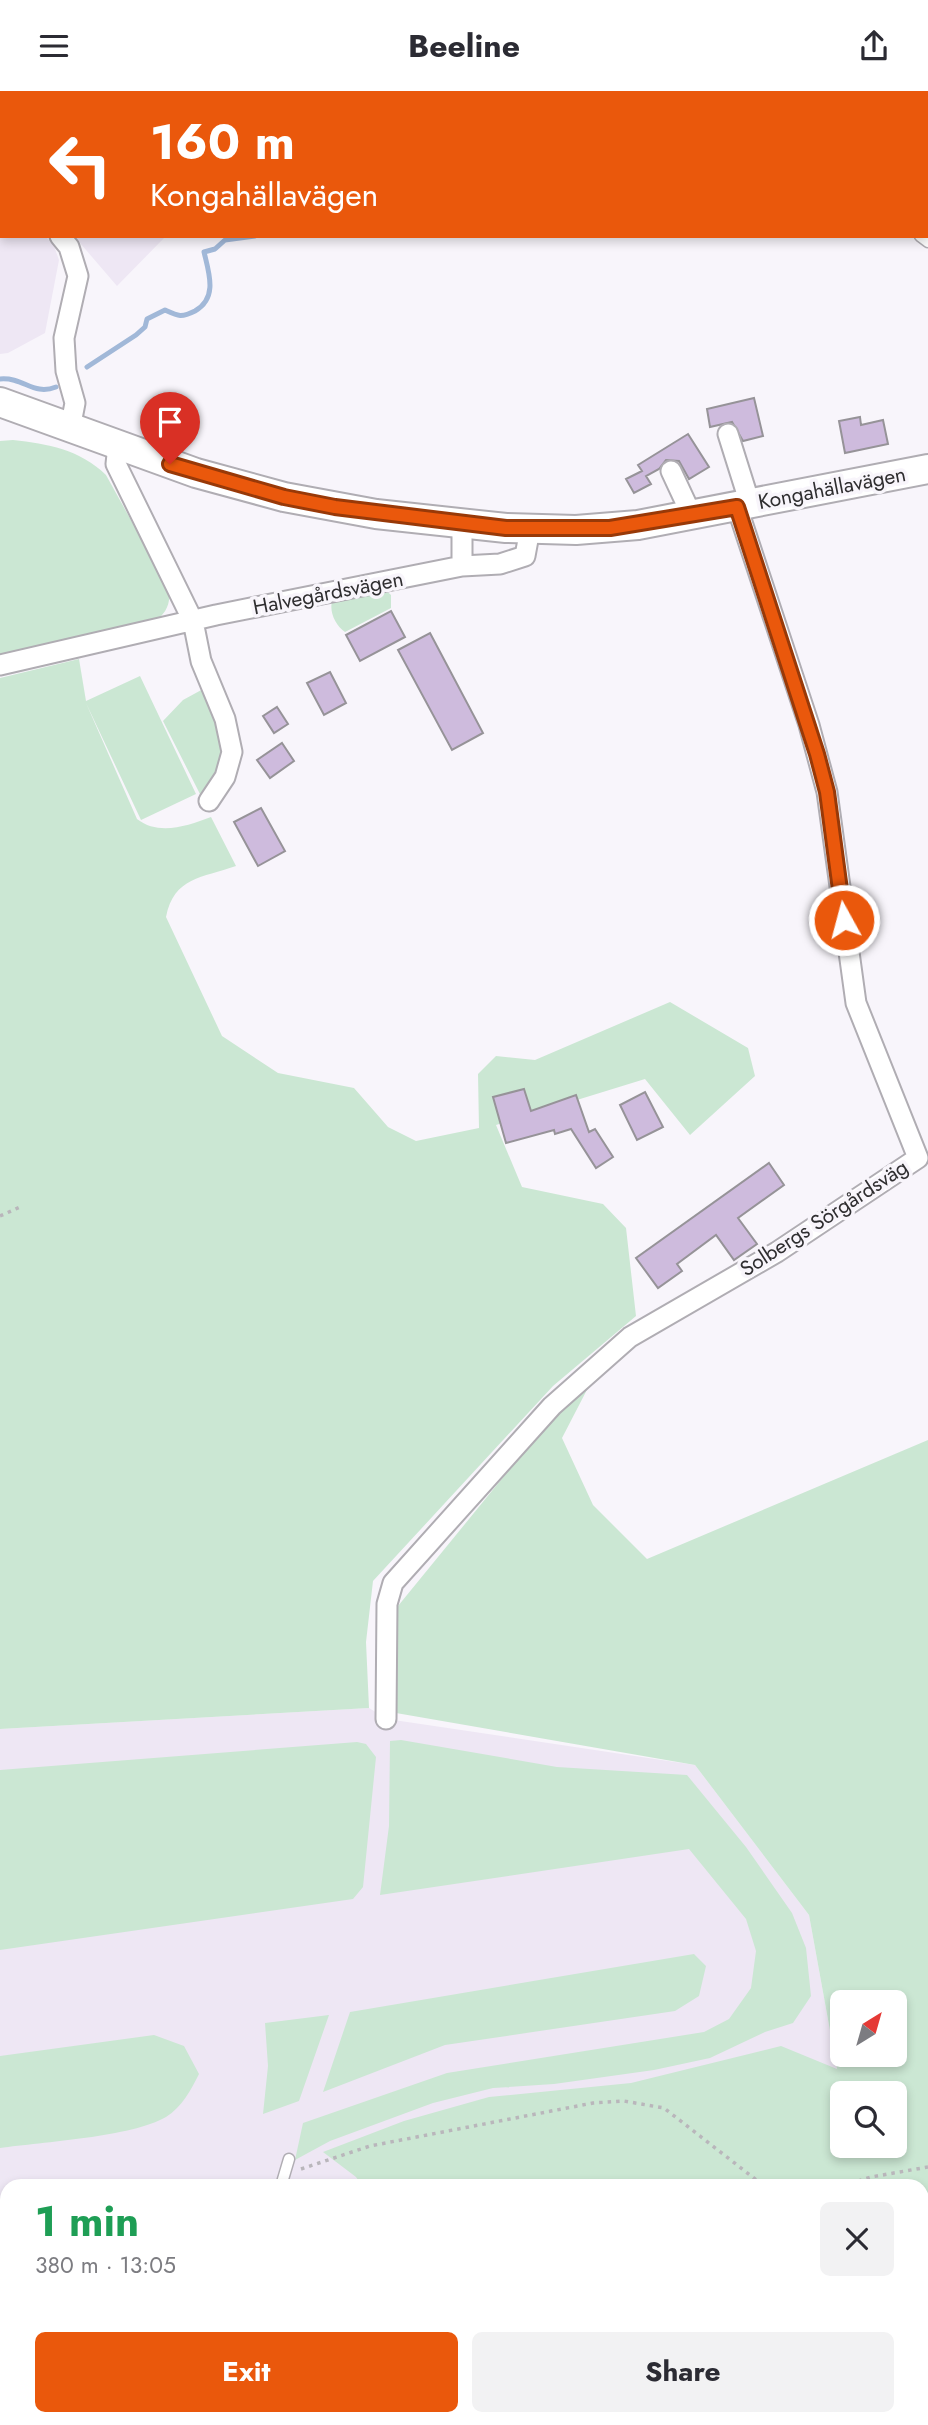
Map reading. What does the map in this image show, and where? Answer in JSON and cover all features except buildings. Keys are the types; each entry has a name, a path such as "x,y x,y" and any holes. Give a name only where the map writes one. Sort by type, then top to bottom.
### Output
{"street":[{"path":"62,238 69,247 78,276 64,338 66,371 75,403 70,429"},
{"name":"Kongahällavägen","path":"0,403 195,473 284,497 348,510 462,525 530,529 610,528 692,516 928,469"},
{"path":"728,434 743,506"},
{"path":"118,445 116,464 193,621 201,661 225,719 232,752 225,777 209,801"},
{"path":"671,471 692,516"},
{"name":"Solbergs Sörgårdsväg","path":"386,1719 387,1604 393,1583 552,1406 630,1336 777,1252 918,1158 856,1003 827,792 743,506"},
{"path":"462,525 462,566"},
{"name":"Halvegårdsvägen","path":"0,666 193,621 462,566 500,564 525,556 530,529"}],"lane":[{"path":"283,2179 289,2159"}],"path":[{"path":"0,1216 20,1207"},
{"path":"288,2179 300,2169 370,2145 593,2103 624,2101 664,2108 755,2179"},
{"path":"865,2179 928,2167"}],"shaded area":[{"path":"0,238 47,238 54,246 59,260 45,333 8,353 0,354"},
{"path":"76,238 164,238 117,286"},
{"path":"369,1708 387,1719 695,1765 809,1915 830,2030 830,2067 907,2067 907,2056 928,2052 928,2179 0,2179 0,1729"}],"green space":[{"path":"13,440 62,449 85,459 106,475 168,587 167,608 153,624 0,659 0,441"},
{"path":"382,587 391,595 391,608 345,632 341,629 332,612 333,599"},
{"path":"79,659 86,701 140,676 196,794 141,820 86,703 137,819 154,827 173,828 211,817 236,866 183,886 170,904 166,917 222,1036 278,1073 354,1088 388,1127 416,1141 479,1128 478,1074 496,1056 535,1060 670,1002 748,1048 755,1076 690,1135 645,1079 496,1125 522,1187 603,1204 626,1228 636,1316 553,1386 373,1581 366,1642 369,1708 0,1729 0,678"},
{"path":"205,688 225,736 219,774 201,796 163,721 183,700"},
{"path":"591,1382 562,1438 593,1505 647,1559 928,1440 928,2179 357,2179 323,2152 404,2121 489,2097 631,2083 781,2046 837,2069 907,2067 907,1990 830,1990 830,2030 809,1915 695,1765 396,1713 398,1606 549,1421"},
{"path":"401,1740 557,1767 687,1775 746,1847 792,1913 806,1948 811,1996 793,2023 765,2032 710,2058 654,2070 554,2084 493,2088 433,2103 330,2141 295,2160 303,2123 447,2073 704,2032 729,2019 751,1988 756,1951 746,1919 689,1849 380,1895 389,1826 390,1741"},
{"path":"357,1742 366,1744 376,1757 363,1887 353,1899 0,1950 0,1770"},
{"path":"694,1954 706,1966 699,1996 675,2011 445,2045 323,2092 350,2012"},
{"path":"329,2015 299,2101 263,2114 268,2066 265,2023"},
{"path":"154,2035 184,2046 199,2074 186,2098 172,2113 151,2124 110,2134 0,2148 0,2056"}],"waterway":[{"path":"87,367 136,335 145,327 147,319 165,310 186,315 202,306 207,299 210,285 204,252 215,249 225,240 240,238"},
{"path":"0,379 41,389 56,387"}],"route":[{"path":"170,464 284,497 335,507 446,523 506,528 610,528 737,507 758,579 809,725 827,792 844,920"}]}
